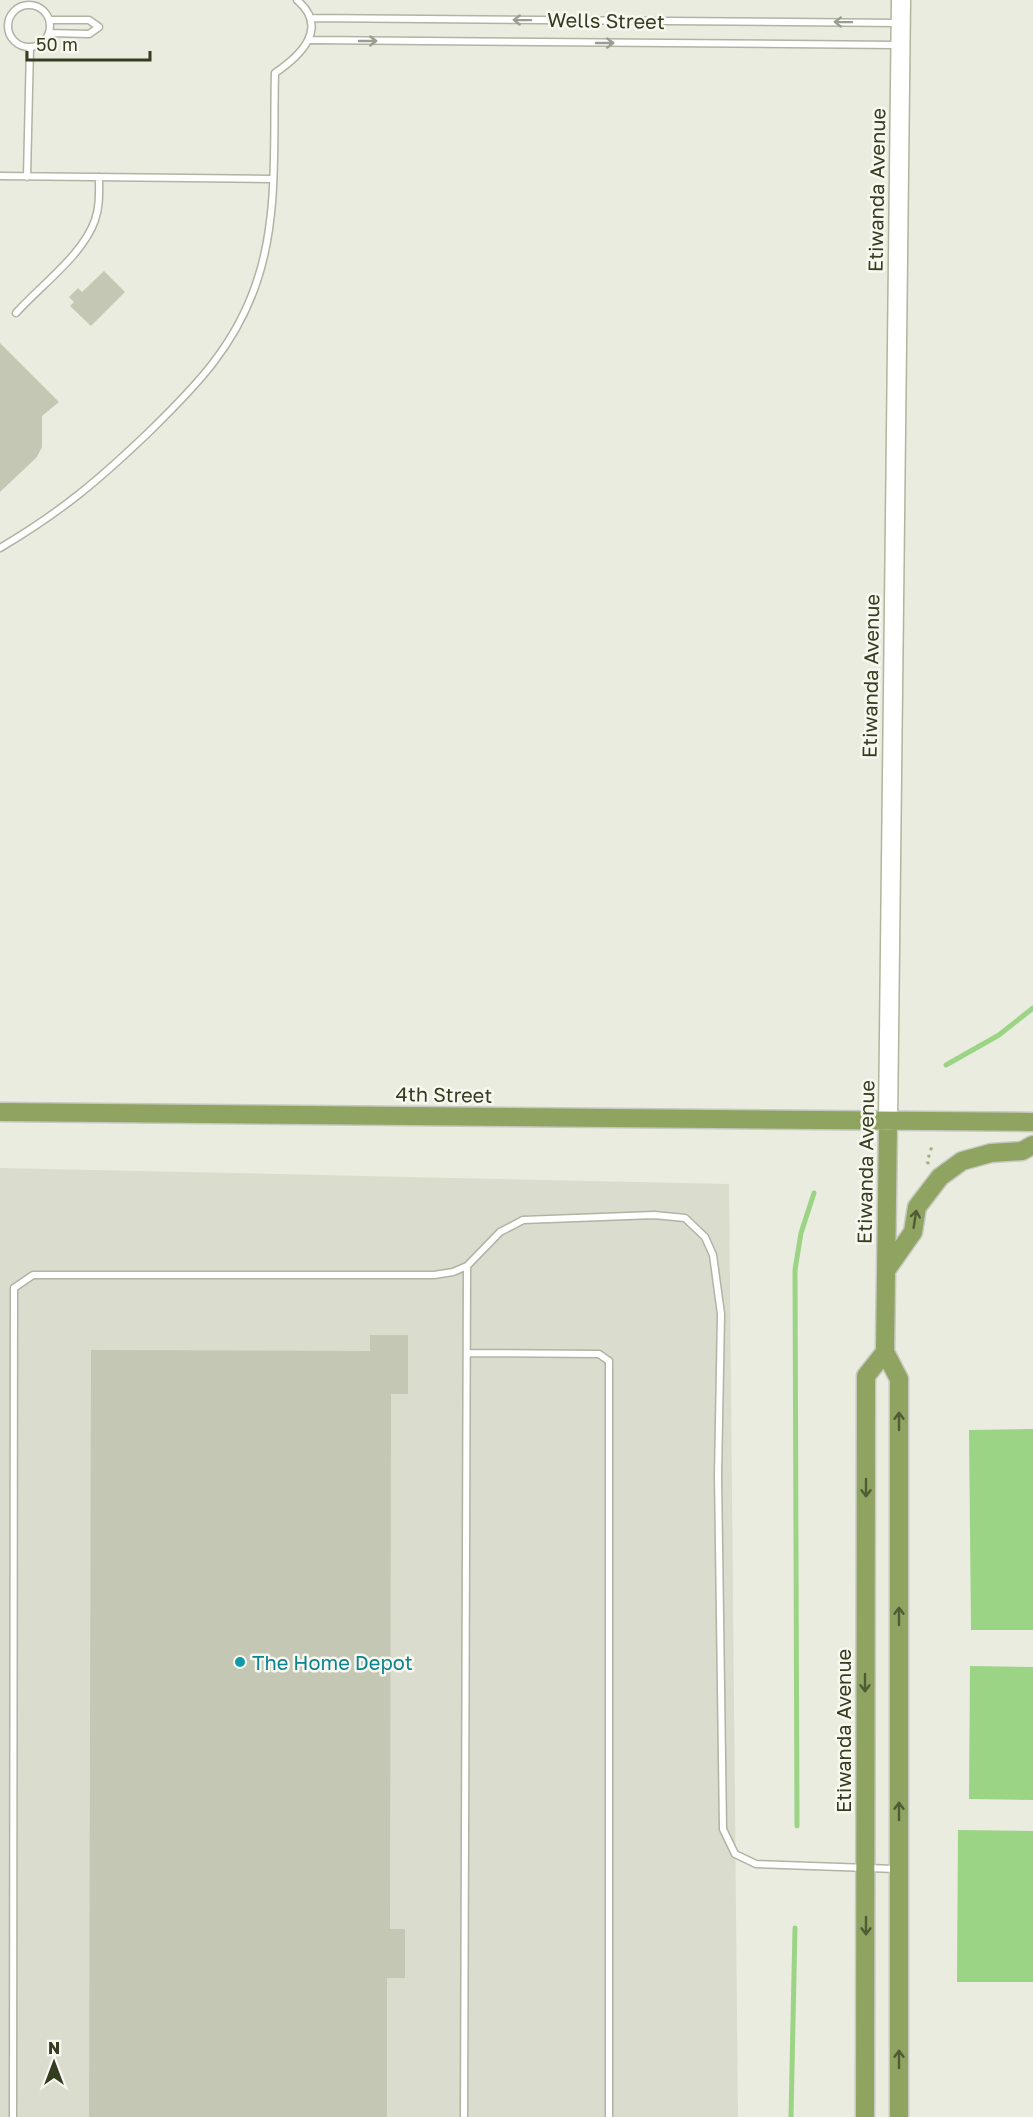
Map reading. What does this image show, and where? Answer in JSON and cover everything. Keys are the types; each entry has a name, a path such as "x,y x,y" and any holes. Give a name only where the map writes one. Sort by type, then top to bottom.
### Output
{"main road":[{"name":"Etiwanda Avenue","path":"898,2117 899,1380 885,1352 901,0"},
{"name":"4th Street","path":"0,1112 1033,1122"},
{"path":"887,1269 913,1232 917,1207 940,1177 962,1161 991,1152 1022,1151 1033,1145"},
{"name":"Etiwanda Avenue","path":"865,2117 866,1376 885,1352"}],"lane":[{"path":"0,548 63,509 105,475 195,387 226,348 258,279 271,217 274,73 300,53 310,40 310,18 297,0"},
{"path":"29,3 42,10 49,20 49,33 42,43 30,47 18,44 8,30 13,13 29,3"},
{"name":"Wells Street","path":"310,18 901,23"},
{"path":"49,20 89,20 99,27 89,34 49,33"},
{"name":"Wells Street","path":"310,40 901,45"},
{"path":"27,177 30,47"},
{"path":"0,176 271,179"},
{"path":"16,313 73,257 85,241 99,206 99,177"},
{"path":"13,2117 14,1288 33,1275 434,1275 453,1272 467,1266 500,1232 523,1220 654,1215 685,1218 705,1237 713,1255 721,1314 718,1475 723,1829 735,1854 756,1864 899,1869"},
{"path":"464,2117 467,1266"},
{"path":"467,1353 599,1354 609,1361 609,2117"}],"path":[{"path":"932,1146 927,1161 932,1168"}],"shaded area":[{"path":"0,1168 729,1184 738,2117 0,2117"},
{"path":"1033,1429 1033,1630 971,1630 969,1430"},
{"path":"970,1666 1033,1667 1033,1800 969,1799"},
{"path":"958,1830 1033,1831 1033,1982 957,1982"}],"building":[{"path":"104,271 125,292 91,326 70,306 74,302 69,297 78,288 82,292"},
{"path":"0,343 59,402 42,416 42,447 37,457 0,492"},
{"name":"The Home Depot","path":"370,1335 408,1335 408,1394 391,1394 390,1929 405,1929 405,1978 387,1978 387,2117 89,2117 91,1350 370,1351"}],"waterway":[{"path":"946,1065 999,1035 1033,1008"},
{"path":"797,1826 795,1270 801,1233 814,1193"},
{"path":"791,2117 795,1928"}],"place":[{"name":"The Home Depot","path":"240,1662"}]}
